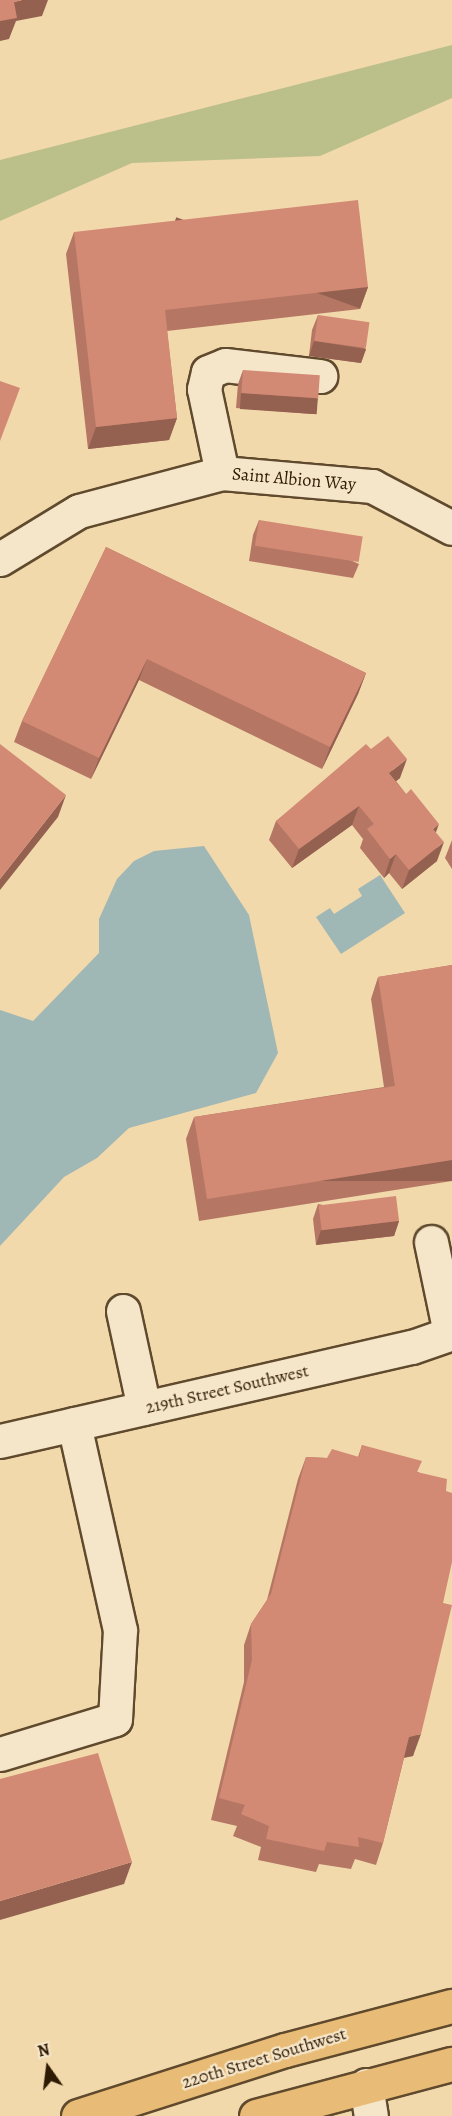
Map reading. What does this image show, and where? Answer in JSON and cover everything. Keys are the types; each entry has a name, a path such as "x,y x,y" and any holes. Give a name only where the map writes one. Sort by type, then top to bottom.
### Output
{"main road":[{"name":"220th Street Southwest","path":"78,2116 285,2050 452,2006"},
{"path":"256,2116 369,2101 452,2064"}],"street":[{"path":"222,473 204,389 208,372 225,365 320,376"},
{"name":"Saint Albion Way","path":"0,559 79,511 222,473 372,486 452,528"},
{"path":"431,1242 451,1333"},
{"path":"123,1311 144,1408"},
{"name":"219th Street Southwest","path":"0,1441 451,1333"},
{"path":"0,1754 115,1719 120,1630 74,1424"}],"green space":[{"path":"452,45 452,98 320,156 132,163 0,221 0,160"}],"water":[{"path":"204,846 249,915 278,1053 256,1093 129,1128 97,1158 64,1177 0,1246 0,1010 33,1021 99,953 99,919 117,879 134,861 154,851"},
{"path":"380,875 405,913 341,954 316,917 330,908 334,914 362,896 358,889"}],"building":[{"path":"0,0 22,0 14,2 17,18 0,21"},
{"path":"358,200 368,287 165,310 177,418 96,427 74,232"},
{"path":"318,315 369,322 366,348 314,341"},
{"path":"243,370 320,375 318,398 241,393"},
{"path":"0,381 20,388 0,441"},
{"path":"259,520 363,536 359,562 255,546"},
{"path":"106,547 366,673 330,747 147,659 99,758 22,721"},
{"path":"388,736 407,759 389,773 406,794 411,789 439,824 433,829 444,842 409,870 396,854 390,859 367,829 374,824 359,806 299,849 276,821 366,744 371,749"},
{"path":"0,744 66,795 0,879"},
{"path":"452,965 452,1160 207,1199 194,1117 395,1086 378,977"},
{"path":"396,1196 399,1221 322,1230 319,1206"},
{"path":"362,1445 422,1461 417,1472 447,1479 446,1491 452,1493 452,1562 443,1603 452,1605 421,1734 409,1737 383,1843 358,1837 359,1847 327,1842 324,1851 266,1839 269,1826 241,1814 245,1805 219,1798 252,1660 251,1624 271,1594 306,1457 327,1458 332,1449 359,1457"},
{"path":"98,1753 132,1862 0,1901 0,1779"}]}
